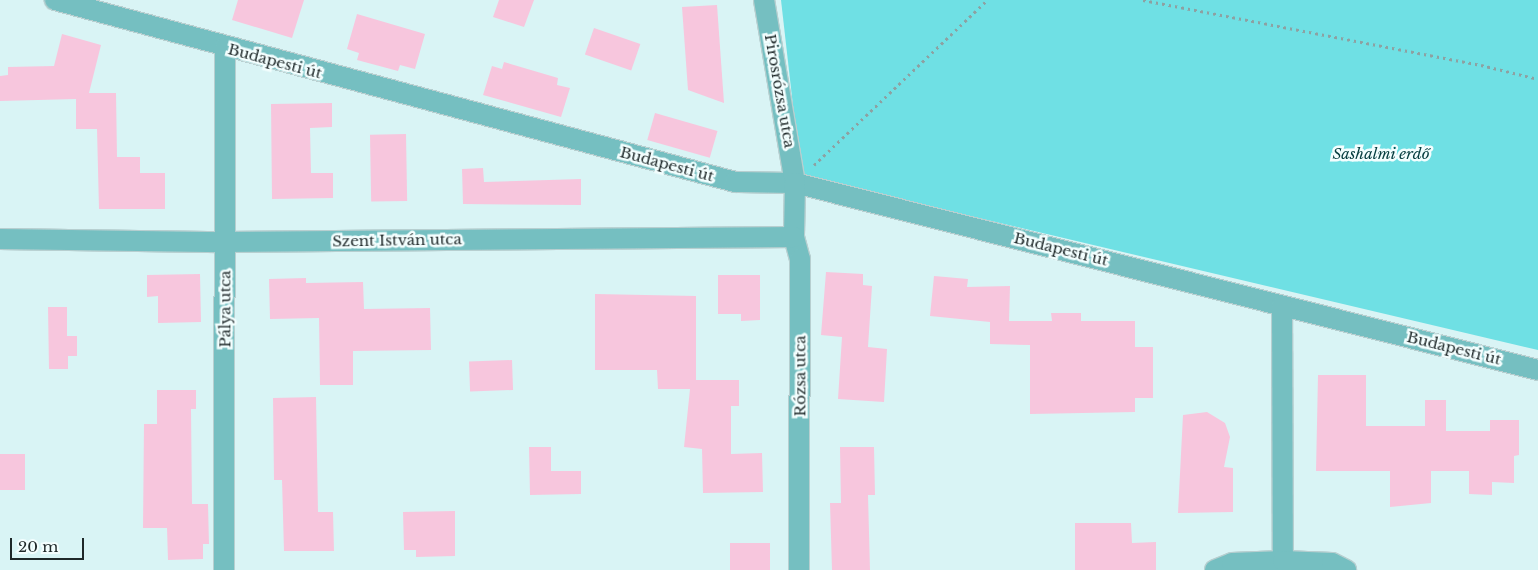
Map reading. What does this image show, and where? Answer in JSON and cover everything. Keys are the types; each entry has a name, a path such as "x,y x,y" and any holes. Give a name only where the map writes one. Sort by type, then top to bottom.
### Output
{"street":[{"name":"Pirosrózsa utca","path":"764,0 795,183"},
{"name":"Budapesti út","path":"66,1 225,47 735,182 795,183 1538,370"},
{"name":"Pálya utca","path":"224,570 225,47"},
{"name":"Rózsa utca","path":"795,183 794,237 800,259 799,570"},
{"name":"Szent István utca","path":"0,239 225,242 794,237"},
{"path":"1282,306 1283,561"},
{"path":"1215,570 1232,563 1283,561 1332,563 1346,570"}],"path":[{"path":"795,183 987,0"},
{"path":"1143,0 1480,65 1538,79"}],"green space":[{"name":"Sashalmi erdő","path":"781,0 1538,0 1538,350 801,176"}],"building":[{"path":"238,0 304,0 292,38 232,20"},
{"path":"499,0 534,0 524,27 493,17"},
{"path":"717,5 724,103 688,90 682,7"},
{"path":"357,14 425,34 415,69 400,65 398,71 357,60 359,53 347,49"},
{"path":"594,28 640,44 631,70 585,54"},
{"path":"62,34 101,45 89,93 116,93 117,157 140,157 140,173 165,173 165,209 99,209 97,129 76,129 76,99 0,101 0,76 8,75 8,67 54,66"},
{"path":"504,62 558,78 557,85 570,88 561,117 483,95 492,66 502,69"},
{"path":"332,103 332,127 310,128 311,173 333,173 333,198 272,199 271,104"},
{"path":"655,113 717,131 710,158 647,140"},
{"path":"406,134 407,201 371,202 370,135"},
{"path":"483,168 484,182 581,179 581,205 463,204 462,169"},
{"path":"826,272 863,274 863,285 872,286 868,347 887,349 884,402 838,399 842,337 821,335"},
{"path":"200,274 201,322 158,323 158,296 147,297 147,275"},
{"path":"718,275 760,275 760,320 741,321 741,314 718,314"},
{"path":"934,276 968,279 967,287 1010,286 1009,321 1052,321 1051,313 1081,313 1081,321 1135,321 1135,347 1153,347 1153,398 1135,398 1135,412 1030,414 1030,345 990,344 990,322 930,316"},
{"path":"306,278 306,283 363,282 364,309 430,308 431,350 353,351 353,385 320,385 319,318 270,319 269,279"},
{"path":"595,294 696,296 696,380 739,380 739,406 731,406 731,454 762,453 763,492 703,493 702,449 684,447 690,389 658,389 657,370 595,370"},
{"path":"48,307 67,307 67,336 77,336 77,356 68,356 68,369 49,369"},
{"path":"512,360 513,390 470,391 469,362"},
{"path":"1318,375 1366,375 1366,426 1425,426 1425,400 1446,400 1446,431 1490,431 1490,420 1519,420 1519,455 1514,456 1514,483 1492,482 1492,495 1469,494 1469,471 1431,471 1431,503 1390,507 1390,471 1316,471"},
{"path":"157,390 196,390 196,409 191,409 192,504 208,504 209,544 203,544 203,559 168,560 167,528 143,528 144,424 157,424"},
{"path":"316,397 318,512 333,512 334,551 284,551 282,480 274,480 273,398"},
{"path":"1207,412 1225,423 1230,437 1224,467 1233,468 1233,512 1178,513 1183,415"},
{"path":"529,447 551,447 551,471 581,471 581,494 530,495"},
{"path":"840,447 874,447 875,495 868,495 870,570 832,570 830,503 841,503"},
{"path":"0,454 25,454 25,490 0,490"},
{"path":"455,511 455,556 416,557 416,550 404,550 403,512"},
{"path":"1075,523 1131,523 1132,543 1156,542 1156,570 1075,570"},
{"path":"730,543 770,543 770,570 730,570"}]}
